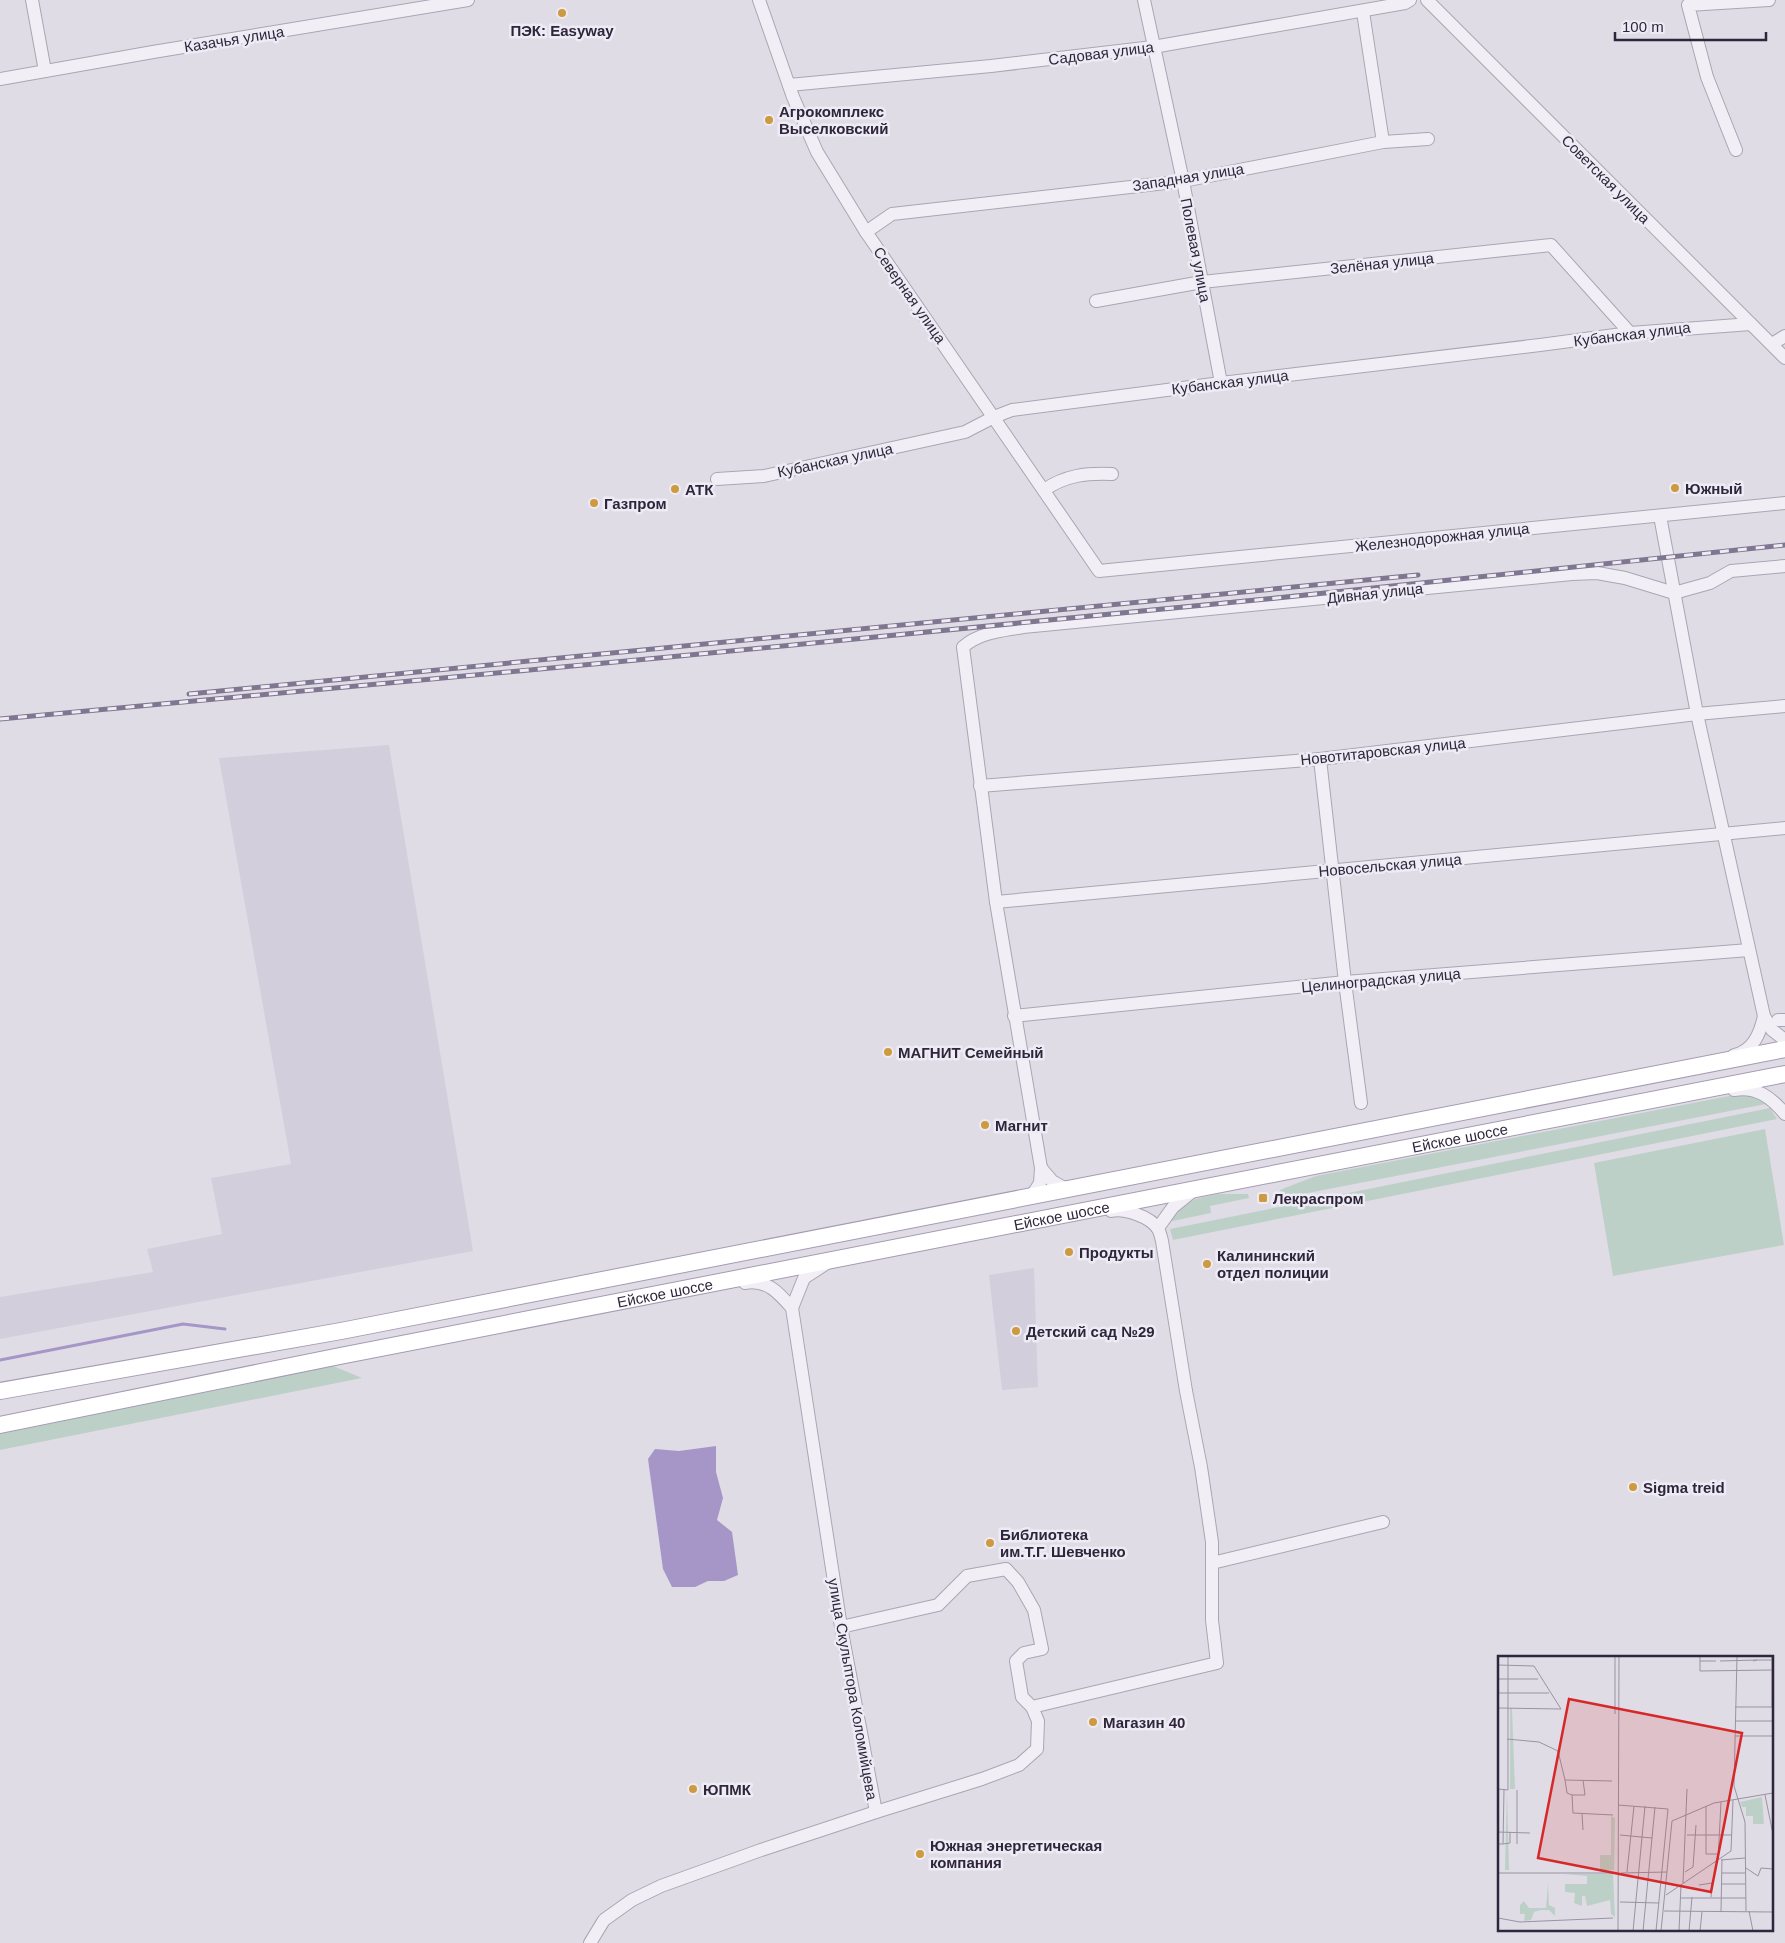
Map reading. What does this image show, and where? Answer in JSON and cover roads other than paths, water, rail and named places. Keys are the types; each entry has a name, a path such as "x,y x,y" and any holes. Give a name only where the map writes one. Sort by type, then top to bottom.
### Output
{"main road":[{"name":"Ейское шоссе","path":"0,1391 341,1331 1785,1049"},
{"name":"Ейское шоссе","path":"0,1425 340,1356 1785,1074"}],"street":[{"path":"32,0 45,71"},
{"name":"Казачья улица","path":"0,79 468,0"},
{"name":"Северная улица","path":"759,0 789,85 817,152 866,232 1099,571"},
{"name":"Полевая улица","path":"1144,0 1183,180 1221,383"},
{"name":"Садовая улица","path":"789,85 991,66 1153,47 1363,12 1405,3 1410,0"},
{"name":"Советская улица","path":"1426,0 1785,358"},
{"path":"1736,150 1707,77 1688,5 1769,0"},
{"path":"1363,12 1383,142"},
{"name":"Западная улица","path":"866,232 892,214 1183,180 1383,142 1428,139"},
{"name":"Зелёная улица","path":"1096,301 1202,282 1551,245 1630,333"},
{"name":"Кубанская улица","path":"717,479 764,476 965,432 1012,410 1630,333 1751,324"},
{"path":"1772,344 1785,336"},
{"path":"1044,490 1058,481 1090,473 1112,474"},
{"name":"Железнодорожная улица","path":"1099,571 1785,503"},
{"path":"1660,516 1698,714 1764,1016 1772,1030 1785,1040"},
{"path":"1674,593 1710,583 1732,571 1785,566"},
{"name":"Дивная улица","path":"980,786 963,647 976,638 991,633 1024,627 1572,574 1597,573 1625,578 1674,593"},
{"name":"Новотитаровская улица","path":"980,786 1320,759 1698,714 1785,706"},
{"path":"1320,759 1345,982 1362,1103"},
{"path":"980,786 1014,1016 1041,1168 1040,1183 1031,1197"},
{"name":"Новосельская улица","path":"996,902 1785,828"},
{"name":"Целиноградская улица","path":"1014,1016 1345,982 1749,950"},
{"path":"1724,1062 1726,1056 1746,1050 1756,1041 1764,1016"},
{"path":"1689,1093 1696,1097 1746,1088 1768,1097 1785,1114"},
{"path":"1041,1168 1052,1181 1068,1190"},
{"path":"1158,1228 1173,1207 1195,1190"},
{"path":"1032,1707 1217,1663 1212,1620 1212,1542 1201,1467 1186,1391 1162,1241 1158,1228 1139,1215 1119,1209 1081,1216 1070,1214"},
{"path":"710,1284 716,1289 760,1282 769,1285 792,1308 804,1278 832,1260"},
{"name":"улица Скульптора Коломийцева","path":"590,1943 604,1920 632,1900 661,1886 876,1812 840,1627 792,1308"},
{"path":"1212,1563 1383,1522"},
{"path":"840,1627 938,1605 967,1576 1006,1568 1018,1582 1034,1610 1042,1649 1024,1653 1016,1661 1022,1697 1032,1707 1038,1721 1037,1748 1019,1765 982,1779 876,1812"}],"waterway":[{"path":"0,1360 183,1324 225,1329"}],"railway":[{"path":"0,719 1287,597 1785,545"},
{"path":"189,694 1418,575"}],"place":[{"name":"ПЭК: Easyway","path":"562,13"},
{"name":"Агрокомплекс Выселковский","path":"769,120"},
{"name":"Южный","path":"1675,488"},
{"name":"АТК","path":"675,489"},
{"name":"Газпром","path":"594,503"},
{"name":"МАГНИТ Семейный","path":"888,1052"},
{"name":"Магнит","path":"985,1125"},
{"name":"Лекраспром","path":"1263,1198"},
{"name":"Продукты","path":"1069,1252"},
{"name":"Калининский отдел полиции","path":"1207,1264"},
{"name":"Детский сад №29","path":"1016,1331"},
{"name":"Sigma treid","path":"1633,1487"},
{"name":"Библиотека им.Т.Г. Шевченко","path":"990,1543"},
{"name":"Магазин 40","path":"1093,1722"},
{"name":"ЮПМК","path":"693,1789"},
{"name":"Южная энергетическая компания","path":"920,1854"}]}
